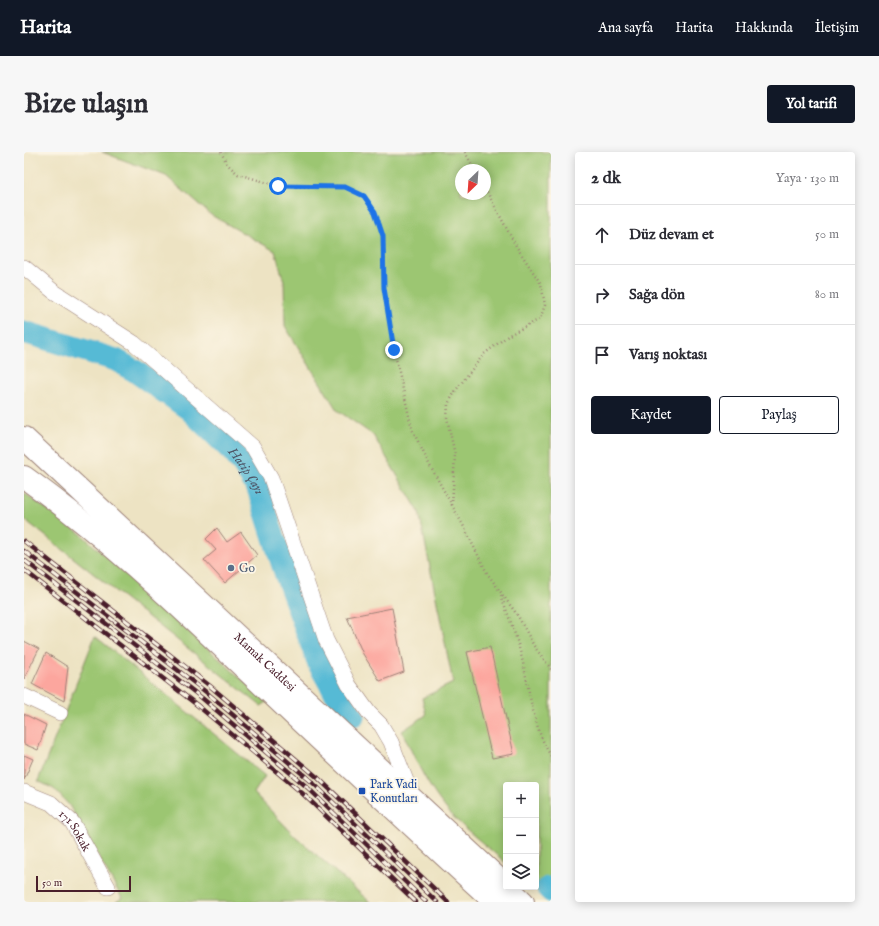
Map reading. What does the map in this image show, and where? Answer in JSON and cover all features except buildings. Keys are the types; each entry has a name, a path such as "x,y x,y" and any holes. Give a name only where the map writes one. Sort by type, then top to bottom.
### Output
{"main road":[{"name":"Mamak Caddesi","path":"24,438 503,882"},
{"name":"Mamak Caddesi","path":"24,477 71,512 146,575 350,769 495,902"},
{"name":"Mamak Caddesi","path":"511,890 523,902"}],"street":[{"path":"24,268 53,291 134,343 253,448 271,478 326,640 348,685 369,713 381,725 391,742 414,800"},
{"path":"24,696 60,713"},
{"name":"171 Sokak","path":"24,792 51,803 72,822 108,887"}],"path":[{"path":"221,152 227,164 238,174 278,186 345,187 364,196 375,212 383,236 384,288 404,398 412,430 428,464 452,505 487,573 518,616 534,646 551,670"},
{"path":"466,153 472,164"},
{"path":"452,505 455,455 447,418 448,404 456,390 484,354 509,335 540,319 545,305 541,284 516,246 491,199"},
{"path":"500,591 520,651 531,706 544,745 551,756"}],"green space":[{"path":"102,152 551,152 551,877 538,892 536,890 539,890 539,782 503,782 503,860 448,811 434,793 422,773 402,731 426,715 422,698 453,683 419,512 373,435 337,410 285,326 284,281 275,251 211,215 166,176"},
{"path":"24,493 81,534 267,702 261,706 24,519"},
{"path":"95,636 265,776 254,793 295,836 370,902 116,902 122,898 69,805 54,789 38,781"}],"waterway":[{"name":"Hatip Çayı","path":"24,332 116,360 135,371 189,409 233,452 258,488 286,575 319,664 334,691 353,716"},
{"name":"Hatip Çayı","path":"548,888 551,891"}],"railway":[{"path":"24,541 210,686 317,777 448,902"},
{"path":"24,551 206,692 312,782 437,902"},
{"path":"24,560 202,698 307,787 426,902"},
{"path":"24,570 197,705 302,793 416,902"}],"place":[{"name":"Go","path":"231,568"},
{"name":"Park Vadi Konutları","path":"362,791"}],"route":[{"path":"278,186 326,188 345,187 364,196 375,212 383,236 384,288 394,350"}]}
